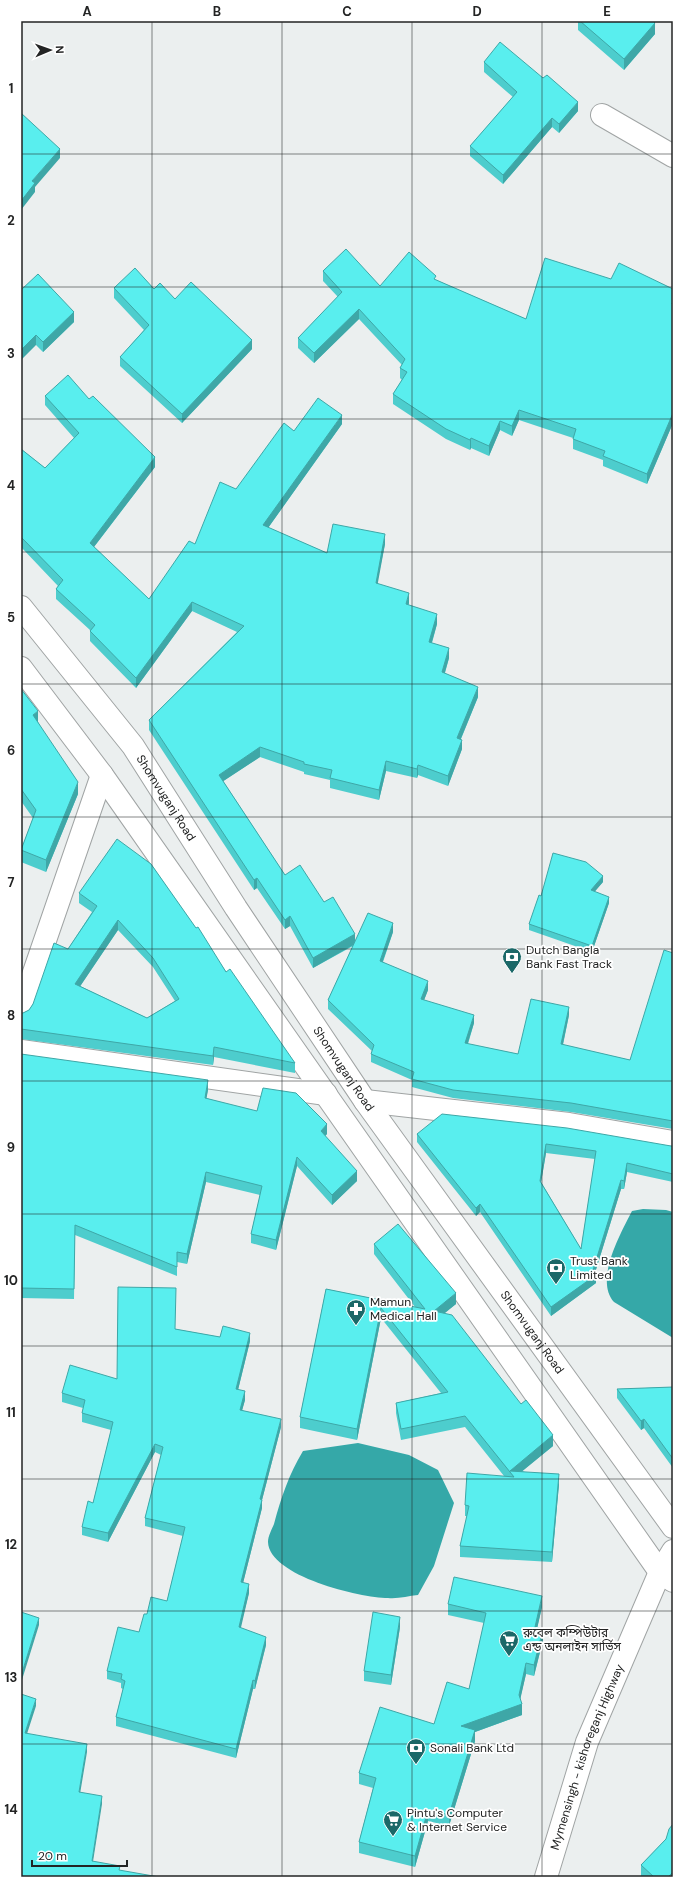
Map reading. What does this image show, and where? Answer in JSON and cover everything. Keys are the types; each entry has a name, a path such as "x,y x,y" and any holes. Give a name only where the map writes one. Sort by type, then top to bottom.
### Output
{"main road":[{"path":"602,115 673,156"},
{"name":"Shomvuganj Road","path":"21,607 133,746 236,908 365,1101 673,1527"},
{"path":"21,668 102,775 667,1576"},
{"path":"21,1010 102,775"},
{"path":"21,1051 326,1094"},
{"path":"365,1101 569,1124 673,1142"},
{"path":"667,1576 673,1551"},
{"name":"Mymensingh - kishoreganj Highway","path":"546,1877 586,1742 667,1576"}],"water":[{"path":"643,1209 666,1210 673,1212 673,1338 614,1302 609,1293 607,1282 611,1256 632,1211"},
{"path":"358,1443 409,1455 438,1470 454,1503 434,1566 418,1595 388,1598 358,1594 338,1589 299,1575 283,1565 272,1554 268,1542 269,1537 286,1486 303,1451"}],"building":[{"path":"580,21 653,21 655,23 624,59"},
{"path":"500,42 543,78 547,75 578,102 559,124 552,118 503,175 470,146 517,92 484,62"},
{"path":"21,113 60,149 32,181 35,183 21,201"},
{"path":"346,249 380,286 409,252 436,276 434,279 526,319 545,258 611,279 619,263 673,289 673,413 647,474 603,456 605,451 573,439 576,429 519,410 512,426 500,421 489,446 471,438 470,440 446,429 393,394 407,372 400,368 405,359 359,309 314,353 298,338 342,292 323,271"},
{"path":"135,268 154,289 160,283 175,299 191,282 252,340 182,414 120,357 149,325 114,288"},
{"path":"38,274 74,312 43,342 36,335 21,350 21,290"},
{"path":"68,375 89,399 93,396 155,457 90,543 149,599 189,541 195,544 220,482 236,489 284,423 294,431 318,398 342,415 263,525 327,553 333,524 385,534 376,583 409,593 406,604 437,614 429,642 449,648 442,672 478,687 457,738 462,740 448,776 418,765 417,769 386,761 379,790 330,778 332,770 304,764 304,762 260,747 219,775 285,875 300,865 324,902 333,897 355,934 313,958 290,916 285,920 257,878 254,880 149,720 244,626 192,602 136,678 90,631 95,625 56,589 63,580 21,537 21,449 45,468 79,433 45,396"},
{"path":"21,689 38,711 33,715 78,782 46,860 21,850 36,810 21,789"},
{"path":"117,839 151,864 196,928 198,927 226,972 230,969 295,1063 214,1047 213,1056 21,1029 21,1013 29,1010 33,1004 54,943 68,949 97,906 79,893","holes":["118,920 153,958 179,999 147,1018 75,984"]},
{"path":"553,853 586,862 603,876 591,890 609,897 592,946 529,924 539,895 541,896"},
{"path":"368,913 393,923 380,961 428,981 421,999 474,1015 465,1043 518,1054 531,999 569,1007 561,1044 630,1060 664,950 673,953 673,1121 571,1103 453,1090 412,1079 414,1072 371,1054 374,1045 328,1000"},
{"path":"21,1054 208,1080 205,1098 257,1111 263,1088 296,1093 327,1124 321,1131 357,1171 332,1195 297,1157 276,1240 251,1234 262,1186 206,1172 187,1254 177,1252 177,1267 75,1225 74,1289 21,1288"},
{"path":"442,1114 567,1128 673,1146 673,1174 627,1163 624,1181 621,1180 593,1270 596,1275 551,1307 480,1204 476,1208 417,1134","holes":["546,1144 596,1151 581,1249 540,1181"]},
{"path":"398,1224 456,1293 434,1311 452,1315 521,1404 526,1400 553,1435 510,1471 559,1474 552,1552 460,1546 469,1506 465,1505 467,1473 514,1477 465,1416 401,1429 396,1403 448,1392 381,1308 357,1429 300,1417 326,1289 425,1309 374,1244"},
{"path":"118,1287 176,1288 175,1329 220,1337 223,1326 250,1333 236,1389 245,1391 240,1410 281,1419 260,1499 262,1500 241,1582 249,1584 239,1627 266,1637 255,1681 253,1680 236,1749 116,1717 125,1681 121,1679 122,1674 107,1671 118,1627 139,1632 144,1614 147,1614 151,1597 167,1601 185,1527 145,1518 163,1447 155,1444 108,1533 82,1527 88,1501 93,1503 113,1422 82,1413 85,1400 62,1393 70,1365 117,1379"},
{"path":"673,1387 673,1459 644,1419 641,1421 617,1389"},
{"path":"454,1577 542,1596 535,1627 543,1629 534,1665 526,1663 519,1695 522,1704 461,1726 475,1730 449,1815 428,1810 415,1856 359,1842 376,1778 359,1773 380,1707 434,1724 447,1682 469,1689 486,1613 448,1604"},
{"path":"21,1612 39,1618 21,1676"},
{"path":"373,1612 400,1617 391,1675 364,1671"},
{"path":"21,1694 36,1699 25,1733 87,1744 79,1792 102,1796 92,1861 120,1866 119,1870 159,1877 21,1877"},
{"path":"673,1824 673,1875 672,1873 668,1877 654,1877 641,1865 666,1839 669,1829"}],"place":[{"name":"Dutch Bangla Bank Fast Track","path":"512,974"},
{"name":"Trust Bank Limited","path":"556,1285"},
{"name":"Mamun Medical Hall","path":"356,1326"},
{"name":"রুবেল কম্পিউটার এন্ড অনলাইন সার্ভিস","path":"509,1657"},
{"name":"Sonali Bank Ltd","path":"416,1765"},
{"name":"Pintu's Computer & Internet Service","path":"393,1837"}]}
